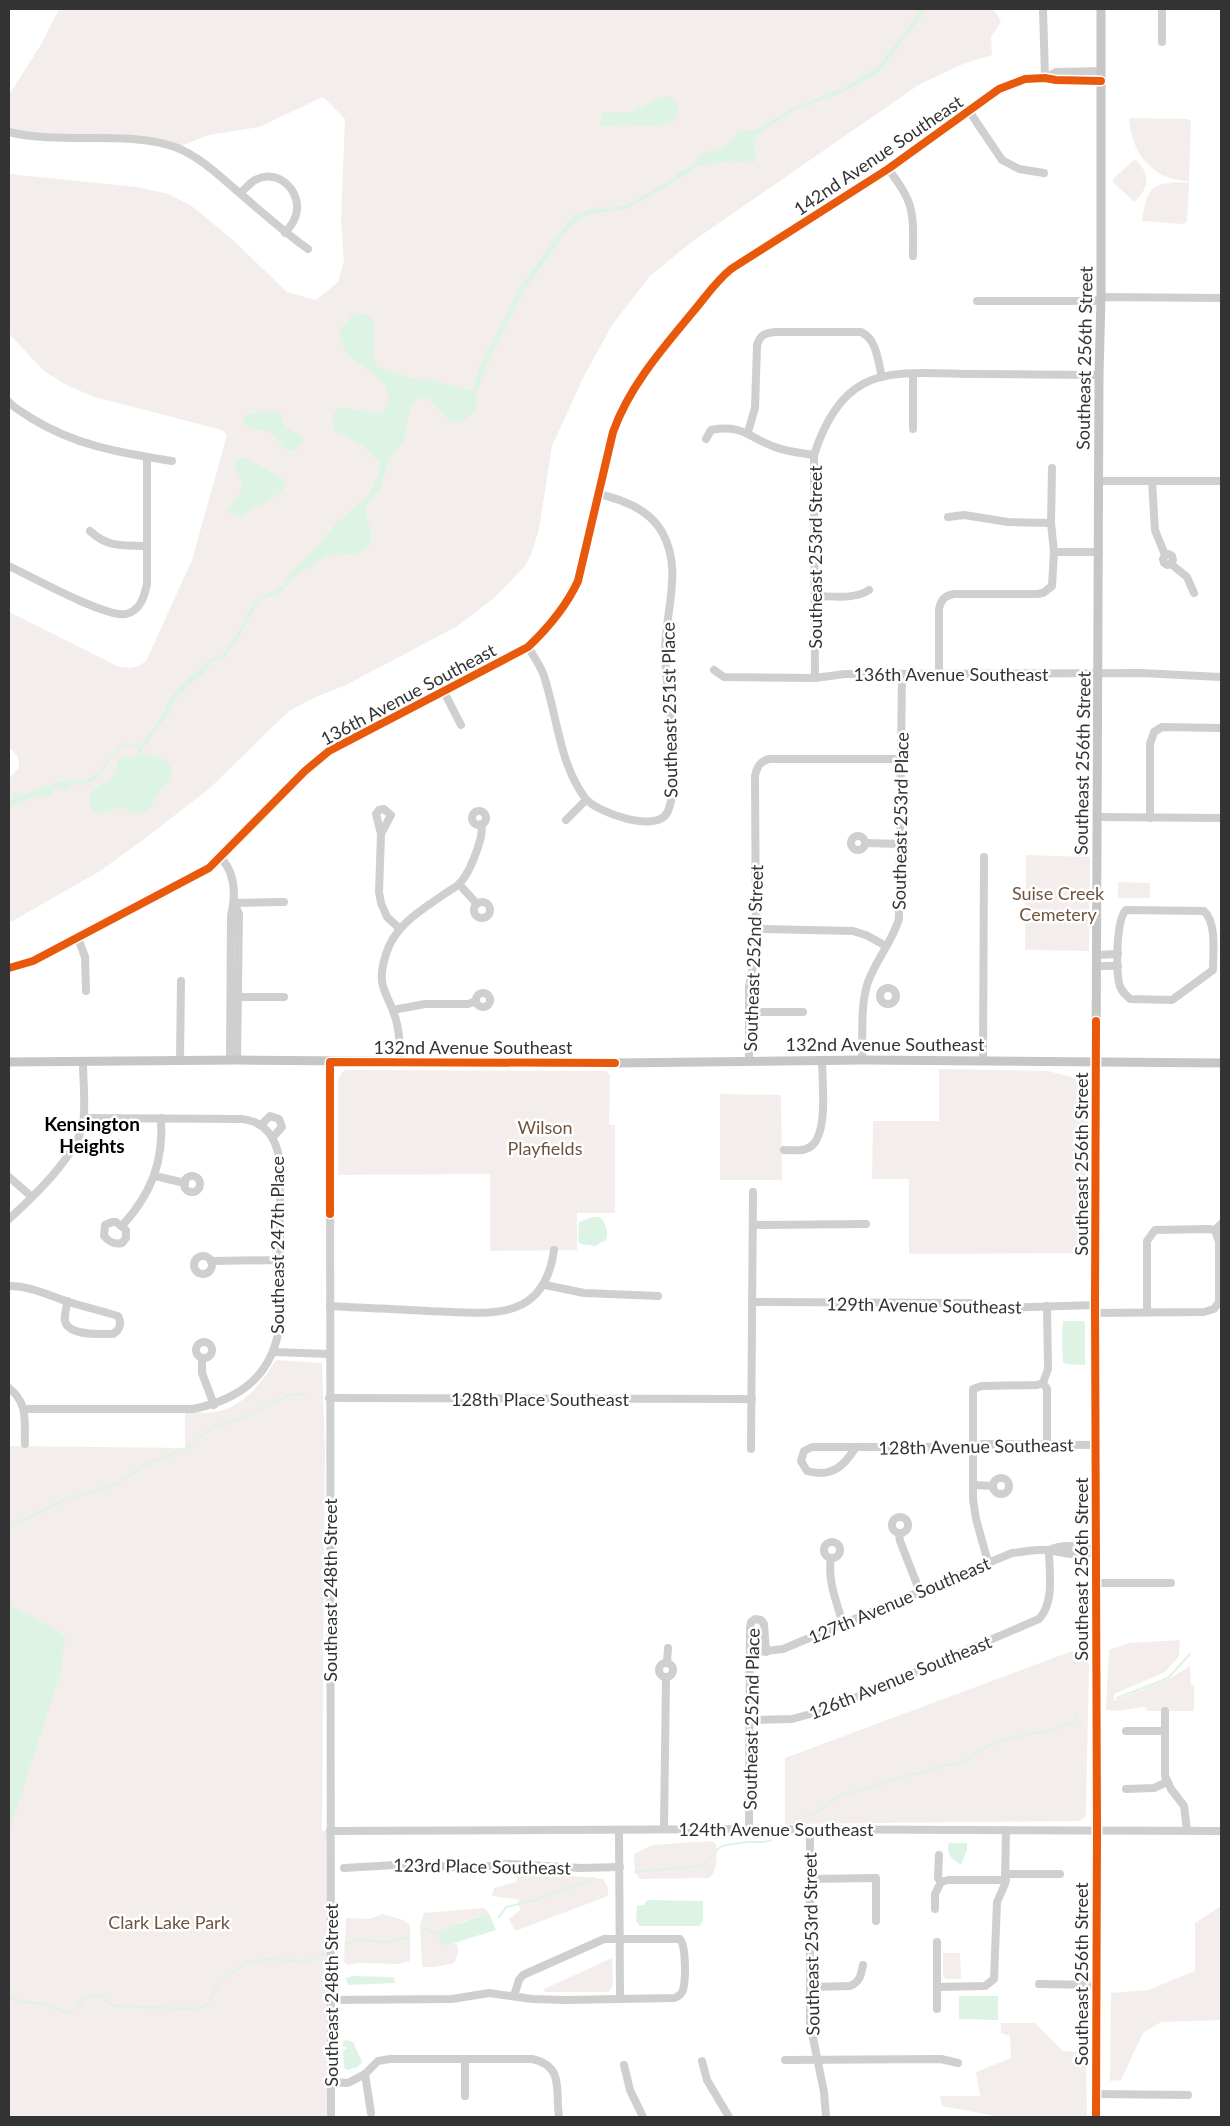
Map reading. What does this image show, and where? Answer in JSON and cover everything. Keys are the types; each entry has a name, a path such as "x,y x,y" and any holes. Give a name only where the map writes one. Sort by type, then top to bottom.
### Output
{"main road":[{"name":"Southeast 256th Street","path":"1096,2117 1095,1309 1100,552 1101,9"},
{"name":"132nd Avenue Southeast","path":"9,1062 234,1060 615,1063 983,1060 1221,1064"}],"street":[{"path":"1043,9 1044,78"},
{"path":"1162,9 1162,42"},
{"name":"142nd Avenue Southeast","path":"599,494 613,432 620,413 660,351 695,310 717,280 888,169 999,90 1014,82 1044,78 1056,72 1101,76"},
{"path":"969,112 1002,160 1019,170 1044,172"},
{"path":"9,132 33,136 156,142 169,146 196,157 285,233 308,249"},
{"path":"888,169 909,199 913,219 913,256"},
{"path":"240,193 255,180 268,176 278,177 288,184 294,196 296,207 295,220 285,233"},
{"path":"978,301 1095,301 1101,297 1221,298"},
{"path":"748,432 755,408 759,338 764,334 775,332 861,332 868,335 872,340 882,377"},
{"path":"913,429 914,374"},
{"name":"Southeast 253rd Street","path":"815,678 814,455 824,429 837,407 851,391 865,382 882,377 914,374 1099,375"},
{"path":"10,406 64,436 91,446 172,461"},
{"path":"706,439 708,432 715,429 732,429 748,432 774,447 814,455"},
{"path":"9,566 104,610 122,614 135,610 141,604 147,584 147,457"},
{"path":"940,674 939,609 940,603 945,597 954,594 1036,594 1048,590 1054,581 1051,523 1052,468"},
{"path":"1152,481 1155,530 1165,555 1169,554 1172,556 1171,564 1188,577 1194,593"},
{"path":"1099,482 1221,481"},
{"name":"136th Avenue Southeast","path":"9,968 33,961 210,868 305,771 329,751 528,647 554,620 570,597 580,573 599,494"},
{"name":"Southeast 251st Place","path":"586,800 622,818 650,821 660,819 666,815 672,796 673,758 665,656 665,632 673,581 672,561 662,531 652,519 637,508 620,500 599,494"},
{"path":"948,517 964,515 1008,522 1051,523"},
{"path":"90,531 108,544 147,546"},
{"path":"1054,552 1100,552"},
{"path":"815,596 850,597 868,590"},
{"path":"528,647 542,672 565,755 574,779 586,800 566,820"},
{"name":"136th Avenue Southeast","path":"714,670 724,677 815,678 844,674 1099,673 1221,676"},
{"name":"Southeast 253rd Place","path":"862,1060 863,1005 866,991 875,967 896,931 899,919 902,674"},
{"path":"444,692 461,724"},
{"path":"1150,818 1150,744 1151,738 1158,729 1162,727 1221,728"},
{"name":"Southeast 252nd Street","path":"749,1061 750,987 756,960 755,776 758,766 764,760 769,759 901,759"},
{"path":"1097,817 1221,818"},
{"path":"401,1062 400,1032 393,1010 383,991 382,968 387,952 399,928 459,884 472,865 483,830 481,824"},
{"path":"381,834 380,903 387,917 399,928"},
{"path":"865,843 901,844"},
{"path":"983,1060 984,857"},
{"path":"221,858 232,873 234,903 231,916 234,1060"},
{"path":"459,884 477,904"},
{"path":"234,903 284,902"},
{"path":"1126,910 1196,910 1204,911 1208,915 1212,928 1213,970 1172,1000 1130,999 1119,985 1118,966 1120,918 1126,910"},
{"path":"756,929 853,931 866,935 886,946"},
{"path":"78,938 85,957 86,991"},
{"path":"1097,955 1118,954"},
{"path":"1097,966 1118,966"},
{"path":"180,1061 181,981"},
{"path":"866,991 881,993"},
{"path":"234,997 284,997"},
{"path":"393,1010 425,1004 468,1004 476,1002"},
{"path":"749,1012 803,1012"},
{"path":"784,1150 804,1150 811,1147 821,1129 822,1060"},
{"path":"9,1219 54,1174 72,1148 80,1132 84,1118 83,1062"},
{"name":"Southeast 248th Street","path":"330,1062 331,2117"},
{"name":"Southeast 247th Place","path":"261,1126 270,1116 279,1118 282,1127 271,1135 278,1149 280,1161 280,1322 273,1352"},
{"path":"84,1118 242,1119 250,1120 261,1126 271,1135"},
{"path":"122,1226 137,1208 155,1176 162,1135 161,1118"},
{"path":"155,1176 184,1183"},
{"path":"9,1177 32,1197"},
{"path":"751,1450 753,1192"},
{"path":"753,1225 866,1224"},
{"path":"1146,1312 1147,1241 1152,1232 1218,1227"},
{"name":"129th Avenue Southeast","path":"752,1302 972,1303 996,1308 1047,1306 1146,1312 1204,1312 1214,1309 1219,1302 1218,1227"},
{"path":"330,1306 474,1313 503,1312 523,1304 545,1285 552,1268 554,1250"},
{"path":"211,1261 280,1260"},
{"path":"545,1285 584,1293 658,1296"},
{"path":"9,1286 22,1286 38,1290 118,1316 121,1321 120,1328 113,1334 73,1330 67,1327 65,1322 68,1301"},
{"path":"1043,1383 1048,1370 1047,1306"},
{"path":"24,1409 193,1409 214,1405 238,1393 253,1381 273,1352 329,1354"},
{"path":"202,1358 202,1373 214,1405"},
{"path":"988,1562 976,1518 973,1485 973,1389 982,1386 1036,1385 1043,1383"},
{"path":"1043,1383 1047,1389 1047,1444"},
{"path":"10,1390 19,1397 24,1409 25,1444"},
{"name":"128th Place Southeast","path":"329,1398 752,1399"},
{"name":"128th Avenue Southeast","path":"856,1447 847,1461 833,1472 807,1471 801,1461 802,1453 808,1448 856,1447 973,1448 982,1444 1096,1445"},
{"path":"973,1485 993,1486"},
{"path":"900,1533 900,1541 920,1592"},
{"name":"127th Avenue Southeast","path":"750,1653 783,1649 1012,1553 1049,1550 1057,1554 1087,1554 1095,1550"},
{"name":"126th Avenue Southeast","path":"750,1720 792,1719 830,1709 1031,1623 1044,1613 1050,1590 1049,1550"},
{"path":"832,1558 830,1566 833,1591 843,1624"},
{"path":"1096,1583 1171,1582"},
{"name":"Southeast 252nd Place","path":"749,1829 750,1622 756,1618 762,1620 764,1624 766,1652"},
{"path":"664,1829 666,1677 663,1677 660,1669 662,1664 667,1662 668,1648"},
{"path":"1165,1711 1164,1771 1167,1782 1184,1806 1188,1830"},
{"path":"1126,1731 1164,1731"},
{"path":"1126,1789 1154,1788 1167,1782"},
{"name":"124th Avenue Southeast","path":"330,1831 664,1829 1221,1831"},
{"path":"619,1830 620,1999"},
{"name":"Southeast 253rd Street","path":"810,1830 810,2023 824,2092 826,2117"},
{"path":"937,1987 985,1986 992,1982 995,1974 997,1902 1004,1887 1005,1877 1006,1830"},
{"path":"938,1855 938,1878 941,1882"},
{"name":"123rd Place Southeast","path":"344,1868 412,1864 467,1868 509,1864 620,1868"},
{"path":"935,1909 935,1894 941,1882 948,1880 1060,1874"},
{"path":"810,1879 876,1878 876,1921"},
{"path":"331,2000 452,2000 489,1993 514,1996 565,2000 675,1998 679,1996 684,1988 683,1942 680,1939 604,1939 523,1975 519,1980 514,1996"},
{"path":"936,2009 937,1942"},
{"path":"811,1987 850,1986 855,1984 862,1974 863,1965"},
{"path":"1039,1984 1096,1984"},
{"path":"331,2082 348,2083 365,2074 378,2062 390,2059 465,2060 532,2058 550,2066 555,2073 559,2117"},
{"path":"785,2060 941,2059 958,2063"},
{"path":"465,2060 465,2096"},
{"path":"702,2061 707,2080 729,2117"},
{"path":"624,2065 630,2090 644,2117"},
{"path":"365,2074 371,2113"},
{"path":"1095,2094 1188,2095"}],"green space":[{"path":"59,9 994,9 1001,22 991,37 992,55 965,63 920,84 693,241 650,276 612,325 584,376 552,446 539,529 533,549 526,565 494,598 456,627 346,685 316,697 289,711 210,788 143,840 100,871 9,923 9,778 19,768 19,761 14,752 9,748 9,612 117,666 125,668 141,665 147,659 192,560 227,435 222,430 95,397 68,386 44,371 9,334 9,174 137,187 169,194 193,207 232,239 287,292 316,300 338,282 344,261 341,221 345,119 323,97 259,127 209,135 176,148 156,142 9,132 9,95 42,43"},
{"path":"1129,118 1188,119 1191,122 1189,181 1176,180 1164,176 1146,162 1134,142"},
{"path":"1135,159 1144,170 1146,186 1134,202 1113,182 1113,179"},
{"path":"1189,182 1187,222 1184,224 1142,221 1146,199 1154,188 1167,183"},
{"name":"Suise Creek Cemetery","path":"1026,855 1090,857 1089,951 1025,950"},
{"path":"1118,882 1150,883 1150,898 1118,898"},
{"path":"939,1069 1048,1071 1071,1077 1088,1086 1087,1253 909,1254 909,1179 872,1179 873,1121 939,1121"},
{"name":"Wilson Playfields","path":"346,1070 605,1071 610,1075 609,1125 615,1125 615,1213 577,1213 577,1250 490,1251 490,1174 338,1175 338,1080 341,1073"},
{"path":"720,1094 781,1095 782,1180 720,1180"},
{"name":"Clark Lake Park","path":"276,1360 322,1363 325,1449 322,1831 330,1831 331,2117 9,2117 9,1446 185,1448 185,1412 216,1412 238,1403 253,1391"},
{"path":"1180,1640 1179,1656 1165,1672 1114,1694 1114,1701 1169,1679 1190,1666 1191,1685 1194,1685 1194,1711 1148,1711 1144,1707 1117,1711 1106,1710 1109,1650 1129,1643"},
{"path":"1072,1651 1077,1656 1085,1651 1089,1665 1086,1812 1085,1817 1079,1821 785,1824 785,1758"},
{"path":"711,1841 716,1844 717,1858 714,1871 709,1878 640,1879 635,1872 634,1854 652,1845"},
{"path":"518,1873 546,1873 603,1879 608,1887 608,1896 515,1931 509,1919 521,1909 517,1903 520,1900 492,1896 494,1888 517,1882"},
{"path":"1221,1906 1221,2020 1161,2022 1143,2033 1121,2080 1110,2081 1111,1993 1148,1990 1195,1971 1195,1923"},
{"path":"484,1908 489,1913 459,1923 448,1945 456,1943 459,1951 454,1963 435,1967 422,1967 420,1925 424,1913"},
{"path":"383,1914 403,1920 410,1925 410,1961 397,1964 360,1963 347,1965 344,1962 346,1918 369,1919"},
{"path":"943,1953 960,1953 961,1979 946,1979 943,1975"},
{"path":"612,1958 613,1985 609,1992 545,1992 544,1989"},
{"path":"1001,2023 1035,2023 1063,2051 1086,2053 1087,2117 1001,2117 942,2106 940,2096 980,2096 976,2072 1011,2058 1010,2036 1001,2033"}],"shaded area":[{"path":"922,9 927,9 879,72 844,92 796,109 756,136 755,162 728,161 696,166 691,172 629,208 586,215 568,229 525,289 486,367 476,394 477,408 471,416 458,423 450,421 428,398 418,399 410,407 403,444 390,456 380,489 365,508 372,536 369,546 358,553 326,557 296,575 278,595 259,600 240,636 225,657 211,662 207,670 175,698 171,710 141,751 140,755 163,759 171,767 172,772 169,780 145,812 136,813 120,808 97,813 93,812 90,808 89,802 92,792 113,776 117,760 122,757 136,757 138,748 126,745 116,753 93,781 86,784 70,785 65,793 62,788 57,787 50,797 39,795 9,807 9,801 13,798 15,792 22,795 61,781 86,781 101,770 121,743 141,745 162,716 171,697 183,683 210,660 222,655 244,622 253,602 284,585 290,573 321,543 335,524 368,496 379,473 380,461 359,443 336,432 333,417 335,411 343,408 381,413 388,405 388,392 375,375 355,361 341,342 340,329 352,316 365,313 371,318 375,332 375,362 379,368 410,378 432,380 473,391 480,365 521,286 574,216 598,207 607,209 628,204 676,177 676,174 693,165 701,154 726,145 738,132 759,129 794,107 843,88 877,68"},
{"path":"668,96 676,99 678,105 677,117 673,121 662,125 649,126 627,125 608,127 600,125 602,112 632,112"},
{"path":"269,411 280,413 287,427 303,437 302,443 296,450 287,450 270,433 264,430 249,428 244,424 244,418 249,414"},
{"path":"245,457 281,478 286,485 277,495 242,517 226,511 240,493 243,482 235,465 239,458"},
{"path":"593,1217 600,1217 604,1222 607,1231 606,1240 595,1246 580,1244 578,1241 579,1222"},
{"path":"1063,1321 1084,1321 1085,1323 1085,1365 1063,1362"},
{"path":"9,1605 56,1630 65,1637 61,1669 56,1687 9,1832"},
{"path":"949,1843 967,1843 967,1850 961,1865 950,1856 948,1850"},
{"path":"647,1900 703,1901 703,1921 699,1926 640,1926 636,1921 637,1906 644,1905"},
{"path":"489,1913 496,1930 448,1945 443,1944 439,1939 439,1931"},
{"path":"353,1976 391,1977 394,1978 395,1983 348,1985 346,1978"},
{"path":"959,1996 998,1996 998,2020 959,2019"},
{"path":"343,2041 353,2042 362,2062 358,2067 348,2070 344,2068 343,2051 347,2048 343,2046"}],"waterway":[{"path":"9,1524 23,1520 64,1500 117,1484 145,1465 185,1449 214,1427 246,1416 288,1395 304,1394"},
{"path":"1117,1698 1168,1678 1190,1654"},
{"path":"803,1817 820,1810 836,1797 935,1768 966,1761 988,1746 1011,1738 1055,1729 1072,1722 1078,1715"},
{"path":"635,1872 701,1866 708,1862 717,1850 723,1846 771,1840"},
{"path":"499,1917 506,1907 536,1900 594,1878"},
{"path":"422,1928 438,1934"},
{"path":"345,1944 357,1940 391,1942 409,1937"},
{"path":"9,1997 22,2002 39,2003 69,2013 86,1998 94,1995 102,1997 116,2006 194,2009 207,2005 220,1981 247,1963 267,1959 305,1962 323,1954"}],"cycle path":[{"path":"9,968 33,961 209,868 305,771 329,751 528,647 556,616 578,581 613,432 628,399 658,355 715,285 731,269 888,169 999,89 1025,79 1045,78 1101,81"},
{"path":"1096,1021 1096,2117"},
{"path":"330,1214 330,1062 615,1063"}],"district":[{"name":"Kensington Heights","path":"92,1134"}]}
